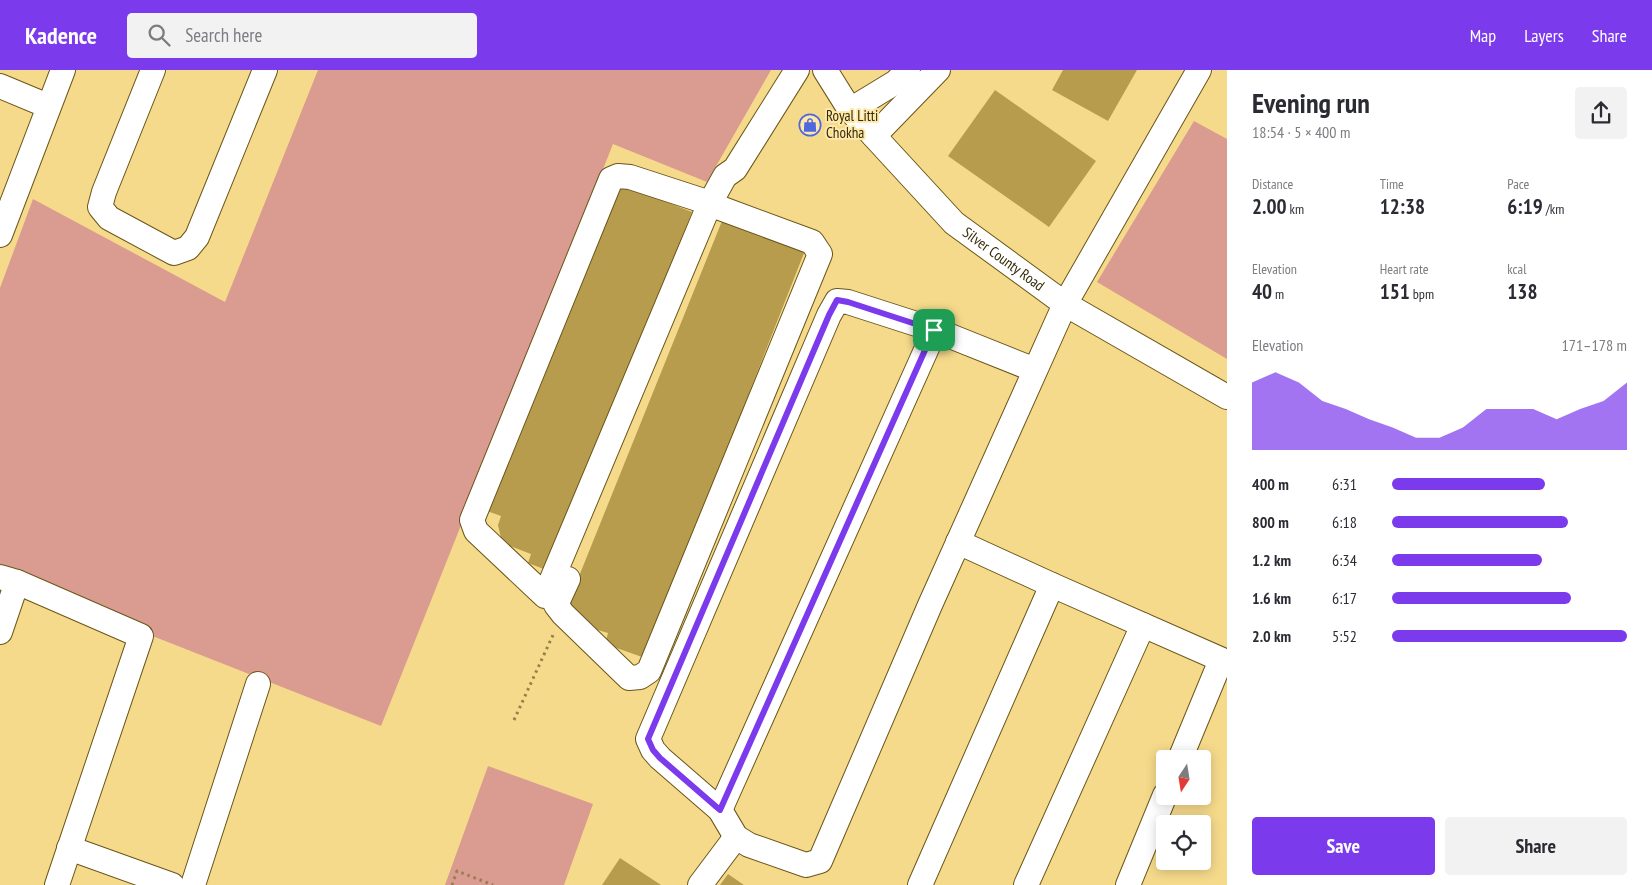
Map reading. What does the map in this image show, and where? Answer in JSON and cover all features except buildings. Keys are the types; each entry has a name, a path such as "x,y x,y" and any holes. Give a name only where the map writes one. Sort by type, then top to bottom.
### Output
{"street":[{"path":"0,234 63,70"},
{"path":"153,70 104,192 100,207 108,218 174,253 188,248 196,237 265,70"},
{"path":"715,205 645,358 545,596 476,531 472,520 611,179 618,176 630,177 715,205 812,242 820,254 649,671 640,677 630,678 556,605 579,554 715,205 725,176 735,169 797,70"},
{"name":"Silver County Road","path":"825,70 850,110 954,223 1065,304 1227,397"},
{"path":"850,110 896,82 908,70"},
{"path":"874,136 938,70"},
{"path":"1035,370 934,330 837,300 648,739 653,750 660,758 720,810 736,837 749,845 806,865 820,861 958,542 1065,304 1199,70"},
{"path":"0,86 48,106"},
{"path":"720,810 934,330"},
{"path":"958,542 1224,661 1184,750"},
{"path":"0,632 8,580 140,636 57,885"},
{"path":"920,885 1052,585"},
{"path":"1026,885 1142,625"},
{"path":"193,885 258,684"},
{"path":"1128,885 1161,805"},
{"path":"700,885 736,837"},
{"path":"69,848 172,885"}],"path":[{"path":"514,720 563,614"},
{"path":"452,885 457,871 493,885"}],"shaded area":[{"path":"318,70 771,70 707,182 613,144 381,726 0,576 0,288 33,199 225,302"},
{"path":"1194,121 1227,139 1227,359 1097,282"},
{"path":"488,766 593,804 564,885 445,885"}],"place":[{"name":"Royal Litti Chokha","path":"810,125"}],"route":[{"path":"837,300 934,330 908,390 720,810 660,758 653,750 648,739 829,315 837,300"}]}
